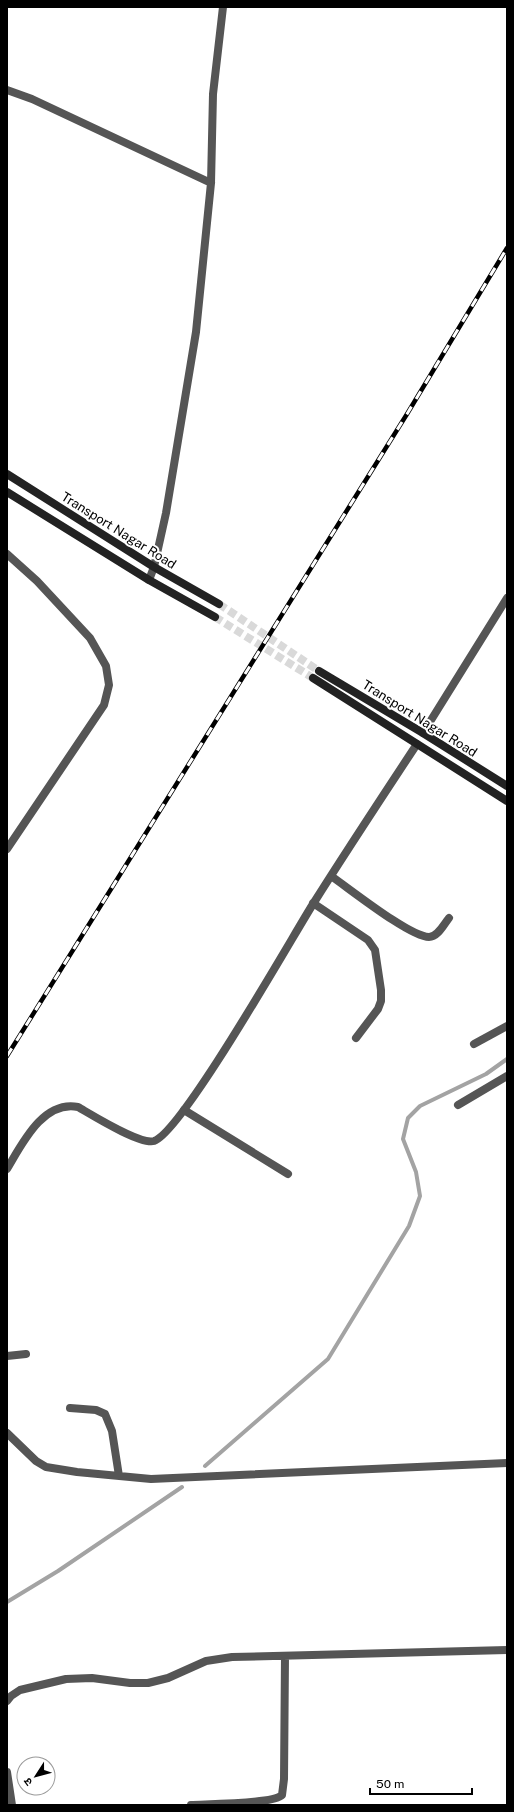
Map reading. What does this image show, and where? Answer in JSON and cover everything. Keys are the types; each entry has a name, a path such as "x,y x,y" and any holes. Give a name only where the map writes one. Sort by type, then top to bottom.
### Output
{"main road":[{"name":"Transport Nagar Road","path":"7,474 154,567 219,604"},
{"name":"Transport Nagar Road","path":"7,492 149,580 215,617"},
{"name":"Transport Nagar Road","path":"319,671 423,733 507,786"},
{"path":"313,678 507,801"}],"street":[{"path":"149,580 154,567 166,513 196,332 211,183 213,94 223,7"},
{"path":"7,90 32,99 211,183"},
{"path":"7,554 37,582 90,638 106,666 109,685 104,705 7,849"},
{"path":"423,733 507,598"},
{"path":"7,1169 36,1125 48,1114 60,1107 78,1107 135,1138 147,1142 159,1139 184,1110 204,1082 331,876 417,744"},
{"path":"331,876 402,926 419,934 430,937 435,935 449,918"},
{"path":"314,903 368,940 375,950 381,990 381,1001 371,1020 356,1038"},
{"path":"474,1044 507,1026"},
{"path":"458,1105 507,1076"},
{"path":"184,1110 288,1174"},
{"path":"7,1356 26,1354"},
{"path":"70,1408 96,1410 105,1414 112,1431 119,1476"},
{"path":"7,1433 36,1461 46,1467 77,1472 151,1478 507,1463"},
{"path":"7,1701 10,1696 20,1690 66,1679 92,1678 130,1683 148,1683 168,1678 206,1661 232,1657 507,1650"},
{"path":"191,1805 263,1801 277,1799 282,1796 284,1779 285,1656"},
{"path":"7,1772 12,1805"}],"waterway":[{"path":"205,1466 328,1359 409,1226 420,1196 416,1172 403,1139 408,1118 420,1106 486,1074 507,1059"},
{"path":"7,1602 58,1571 182,1487"}],"tunnel":[{"path":"219,604 319,671"},
{"path":"215,617 313,678"}],"railway":[{"path":"7,1056 407,414 507,248"}]}
